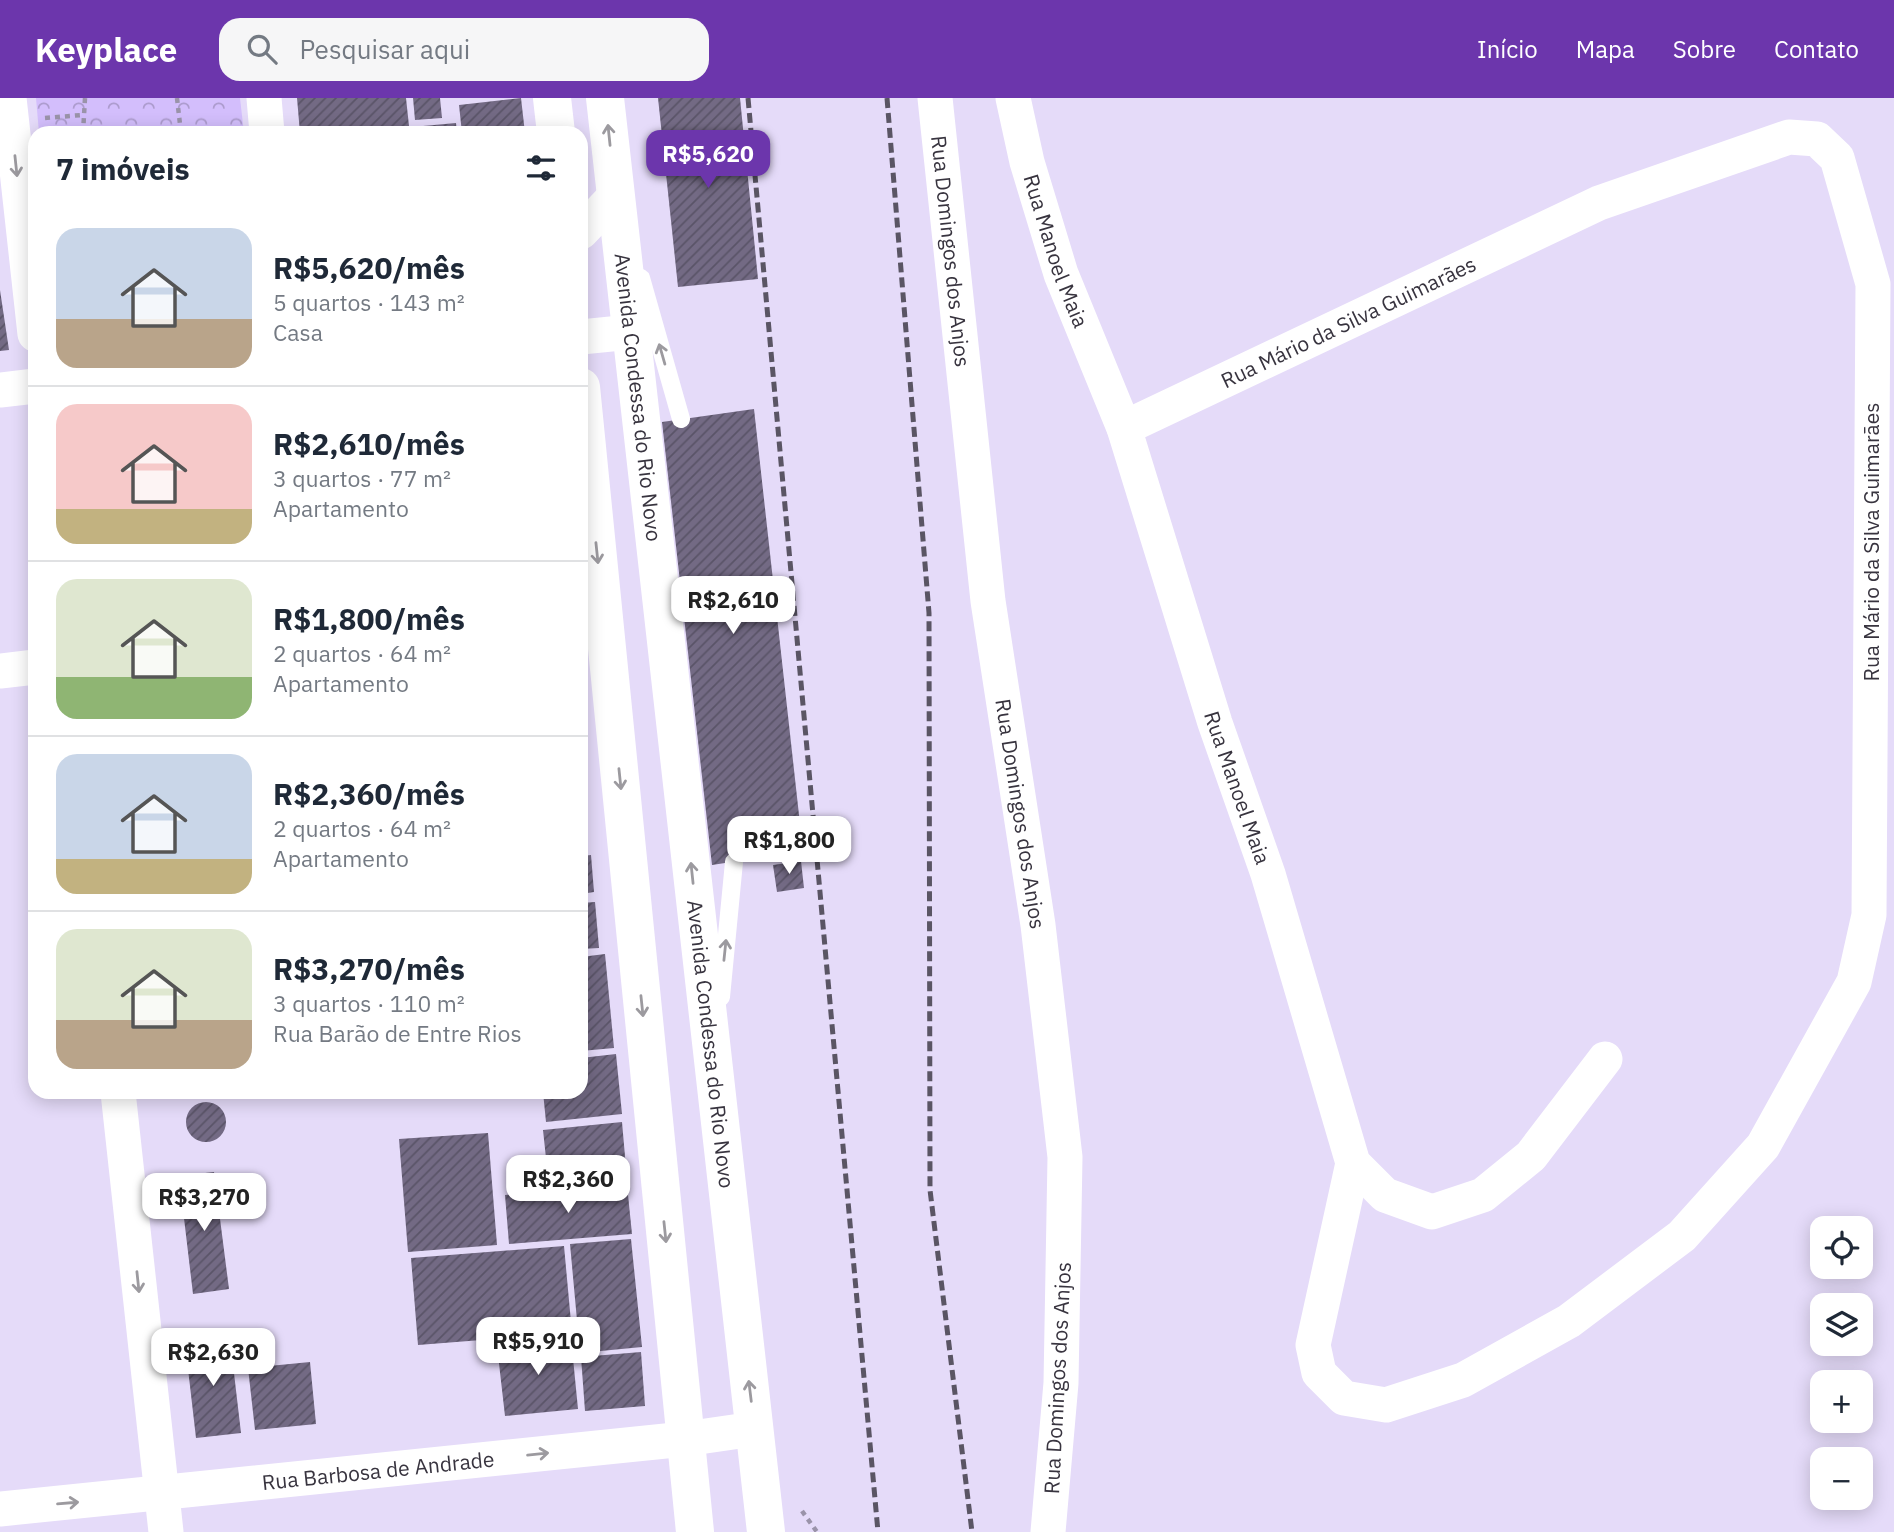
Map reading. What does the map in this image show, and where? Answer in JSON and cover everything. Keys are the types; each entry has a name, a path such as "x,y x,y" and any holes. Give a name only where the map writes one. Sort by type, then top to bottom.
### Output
{"main road":[{"path":"552,98 555,126"},
{"name":"Avenida Condessa do Rio Novo","path":"605,98 766,1532"},
{"path":"588,458 695,1532"}],"street":[{"path":"9,98 28,262"},
{"path":"264,98 266,126"},
{"name":"Rua Domingos dos Anjos","path":"935,98 988,601 1038,925 1065,1157 1061,1383 1048,1532"},
{"name":"Rua Manoel Maia","path":"1013,98 1027,162 1061,274 1124,428 1215,723 1268,874 1353,1163 1385,1195 1432,1212 1483,1195 1531,1156 1605,1059"},
{"name":"Rua Mário da Silva Guimarães","path":"1124,428 1599,203 1789,137 1817,139 1837,158 1873,284 1869,915 1854,982 1763,1146 1682,1236 1569,1321 1463,1380 1386,1405 1344,1398 1319,1373 1313,1345 1353,1163"},
{"path":"588,224 615,191"},
{"path":"588,336 631,332"},
{"path":"0,390 28,387"},
{"path":"0,671 28,668"},
{"path":"119,1099 166,1532"},
{"name":"Rua Barbosa de Andrade","path":"0,1509 685,1439 754,1429"}],"lane":[{"path":"615,191 681,419"},
{"path":"714,1067 734,862"}],"path":[{"path":"83,126 85,98"},
{"path":"177,98 180,126"},
{"path":"43,118 82,115"}],"green space":[{"path":"36,98 240,98 243,126 38,126"}],"building":[{"path":"297,98 406,98 409,126 299,126"},
{"path":"413,98 440,98 442,118 415,120"},
{"path":"521,98 524,126 461,126 459,105"},
{"path":"658,98 740,98 758,279 678,287"},
{"path":"456,123 456,126 423,126"},
{"path":"0,290 9,350 0,351"},
{"path":"754,409 803,851 712,865 662,422"},
{"path":"588,855 591,855 594,892 588,893"},
{"path":"801,861 804,888 777,892 773,865"},
{"path":"588,902 595,902 599,948 588,949"},
{"path":"605,954 614,1048 588,1050 588,956"},
{"path":"616,1054 622,1114 546,1122 544,1099 588,1099 588,1057"},
{"path":"206,1102 220,1108 226,1122 220,1136 206,1142 192,1136 186,1122 192,1108"},
{"path":"622,1122 627,1179 549,1186 543,1130"},
{"path":"488,1133 497,1245 408,1252 399,1139"},
{"path":"214,1172 229,1289 193,1294 179,1176"},
{"path":"627,1185 632,1234 509,1244 505,1195"},
{"path":"631,1239 642,1347 580,1353 570,1244"},
{"path":"564,1246 572,1333 418,1345 411,1258"},
{"path":"571,1338 578,1409 505,1416 497,1346"},
{"path":"230,1339 241,1433 196,1438 185,1343"},
{"path":"641,1352 645,1406 585,1411 581,1357"},
{"path":"310,1362 316,1424 255,1430 248,1368"}],"railway":[{"path":"748,98 878,1532"},
{"path":"887,98 929,613 930,1190 972,1532"}]}
